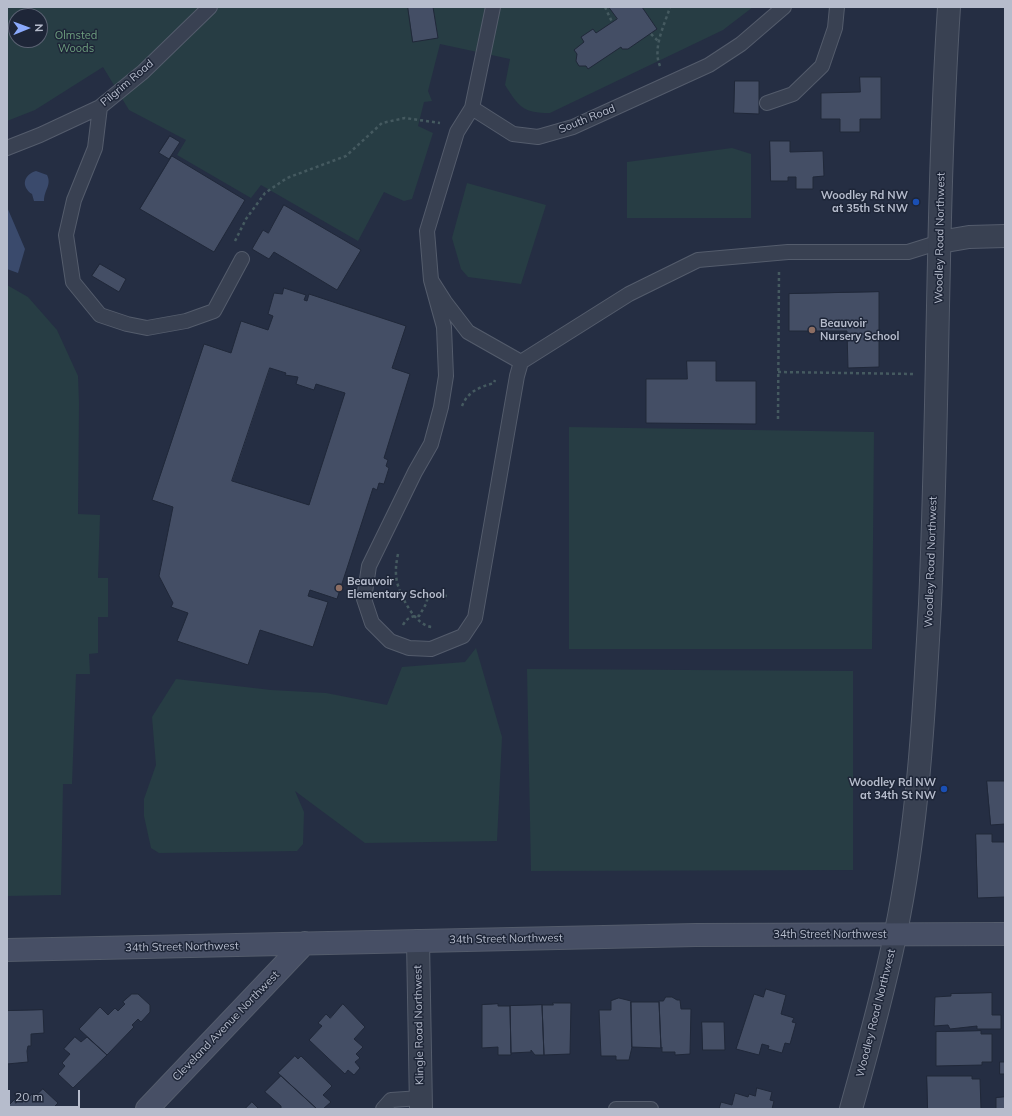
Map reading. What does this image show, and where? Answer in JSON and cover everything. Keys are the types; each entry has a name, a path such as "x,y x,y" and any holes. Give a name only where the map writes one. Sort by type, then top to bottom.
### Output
{"main road":[{"name":"34th Street Northwest","path":"7,950 696,935 1005,934"},
{"name":"Cleveland Avenue Northwest","path":"147,1109 304,943"}],"street":[{"name":"Woodley Road Northwest","path":"851,1109 869,1047 896,935 911,838 924,723 932,556 942,157 949,7"},
{"path":"940,242 969,237 1005,236"},
{"name":"Klingle Road Northwest","path":"418,941 421,1104"}],"lane":[{"name":"Pilgrim Road","path":"7,148 40,135 100,106 143,72 210,7"},
{"path":"493,7 472,108 457,132 427,231 431,280 444,327 446,376 441,407 431,444 415,472 370,566 364,599 372,623 390,640 409,648 431,649 462,636 474,618 517,376 521,362 629,294 698,260 779,253 908,252 940,242"},
{"name":"South Road","path":"472,108 513,134 538,137 572,127 709,65 741,44 784,7"},
{"path":"767,103 793,94 822,66 835,28 837,7"},
{"path":"100,106 95,148 74,200 66,235 73,282 100,315 127,324 148,328 186,321 214,311 242,259"},
{"path":"431,280 445,302 468,332 521,362"},
{"path":"383,1109 391,1100 421,1104"},
{"path":"616,1109 651,1109"}],"path":[{"path":"604,7 612,22"},
{"path":"668,83 658,61 659,42 670,7"},
{"path":"651,34 659,42"},
{"path":"242,259 233,246 246,220 265,193 287,178 346,156 382,123 405,118 440,123"},
{"path":"778,419 779,253"},
{"path":"778,372 937,374"},
{"path":"460,411 466,397 478,387 494,382 496,376"},
{"path":"399,548 395,567 398,584 413,616 426,626 437,627"},
{"path":"400,631 406,620 413,616 419,616 426,604 429,593 447,596"}],"green space":[{"name":"Olmsted Woods","path":"7,7 753,7 723,30 550,113 541,113 528,110 518,104 514,99 505,85 510,59 440,44 428,91 432,101 424,102 418,126 433,133 412,199 404,201 384,192 358,241 261,185 251,198 177,155 186,140 129,110 103,67 35,110 7,121"},
{"path":"732,148 751,154 751,218 627,218 627,162"},
{"path":"467,183 546,205 521,284 468,277 461,269 452,238"},
{"path":"7,285 28,297 57,330 78,376 78,514 100,515 98,578 108,578 108,617 98,617 98,653 89,654 90,674 76,674 72,784 63,784 61,895 7,896"},
{"path":"569,427 874,432 872,649 569,649"},
{"path":"476,648 502,737 497,841 365,843 295,791 304,812 303,844 297,851 159,853 151,848 144,816 144,799 156,765 152,717 176,679 271,690 326,693 387,705 402,667 465,662"},
{"path":"527,669 853,671 853,870 531,871"}],"water":[{"path":"36,171 47,175 49,182 44,201 34,201 32,194 28,191 25,185 28,175"},
{"path":"7,207 25,249 18,273 7,269"}],"building":[{"path":"408,7 433,7 438,38 413,42"},
{"path":"609,7 642,7 657,29 628,49 622,49 621,47 588,69 586,66 579,66 576,61 577,54 574,50 584,42 581,37 593,29 596,33 617,19"},
{"path":"860,77 881,77 881,119 860,119 860,132 840,132 840,119 821,119 821,93 860,92"},
{"path":"735,81 759,81 759,114 734,113"},
{"path":"170,136 180,142 169,159 159,153"},
{"path":"770,141 790,141 790,152 823,151 824,176 813,177 813,189 796,189 796,177 788,177 788,181 771,181"},
{"path":"172,156 245,200 214,252 140,209"},
{"path":"284,205 361,250 337,290 274,252 269,259 252,249 263,230 268,233"},
{"path":"100,264 126,279 119,292 92,276"},
{"path":"284,288 306,295 304,300 307,301 309,294 406,326 392,368 410,374 384,458 388,460 386,466 389,468 384,484 379,483 377,490 373,488 337,599 310,590 308,596 328,602 313,647 260,630 248,665 177,641 188,613 171,607 173,603 159,576 173,507 152,500 204,344 231,353 241,321 268,330 273,316 268,314 274,293 282,294","holes":["270,368 286,373 285,375 298,377 296,384 314,390 316,384 345,393 309,505 232,481"]},
{"name":"Beauvoir Nursery School","path":"879,292 879,367 848,368 847,331 789,331 789,294"},
{"path":"687,361 716,361 716,381 756,381 756,424 646,423 646,379 687,379"},
{"path":"987,781 1005,781 1005,824 991,825"},
{"path":"976,834 992,834 992,842 1005,842 1005,897 978,898"},
{"path":"766,989 786,995 781,1014 794,1018 792,1022 796,1023 790,1044 785,1043 782,1053 768,1049 769,1046 762,1044 759,1055 736,1049 754,994 763,997"},
{"path":"992,993 992,1015 1001,1015 1001,1029 977,1029 977,1026 950,1029 948,1025 934,1026 935,997 951,996 951,994"},
{"path":"132,994 138,994 150,1005 150,1012 141,1022 138,1019 132,1025 134,1027 107,1055 79,1029 100,1007 108,1015 115,1008 118,1011 125,1004 123,1002"},
{"path":"666,997 672,997 680,1000 681,1009 691,1009 690,1054 675,1055 675,1052 662,1052 659,1001 663,1001"},
{"path":"619,998 631,1001 632,1047 629,1060 616,1060 616,1056 601,1056 599,1010 611,1010 611,1001"},
{"path":"631,1002 659,1002 661,1048 632,1047"},
{"path":"553,1003 571,1003 570,1054 544,1055 542,1005 553,1005"},
{"path":"343,1004 365,1027 354,1039 363,1047 356,1054 360,1058 355,1062 360,1068 354,1075 348,1070 345,1074 309,1040 322,1026 318,1023 326,1014 330,1018"},
{"path":"498,1004 498,1006 510,1006 511,1055 498,1055 498,1047 482,1048 482,1005"},
{"path":"542,1005 544,1055 535,1055 531,1050 531,1052 511,1053 510,1006"},
{"path":"43,1010 44,1033 31,1034 31,1046 28,1046 27,1051 28,1062 7,1064 7,1011"},
{"path":"702,1022 724,1022 725,1050 703,1050"},
{"path":"981,1031 981,1034 992,1034 992,1062 982,1062 982,1065 936,1066 936,1032"},
{"path":"75,1037 81,1042 87,1037 107,1055 73,1088 58,1074 65,1066 62,1063 70,1054 64,1049"},
{"path":"295,1056 298,1059 301,1056 332,1086 323,1095 331,1102 323,1109 317,1109 278,1073"},
{"path":"1000,1062 1005,1062 1005,1074 1000,1074"},
{"path":"281,1076 317,1109 281,1109 281,1106 265,1092"},
{"path":"927,1076 972,1076 972,1079 980,1079 981,1109 928,1109"},
{"path":"757,1088 772,1092 770,1100 774,1101 772,1109 719,1109 721,1102 732,1105 735,1093 748,1097 749,1094 755,1096"},
{"path":"43,1089 58,1103 52,1109 9,1109 7,1107 19,1095 25,1101 32,1094 34,1097"},
{"path":"1005,1097 1005,1109 996,1109 996,1098"},
{"path":"252,1102 259,1109 245,1109"}],"place":[{"name":"Woodley Rd NW at 35th St NW","path":"916,202"},
{"name":"Beauvoir Nursery School","path":"812,330"},
{"name":"Beauvoir Elementary School","path":"339,588"},
{"name":"Woodley Rd NW at 34th St NW","path":"944,789"}]}
